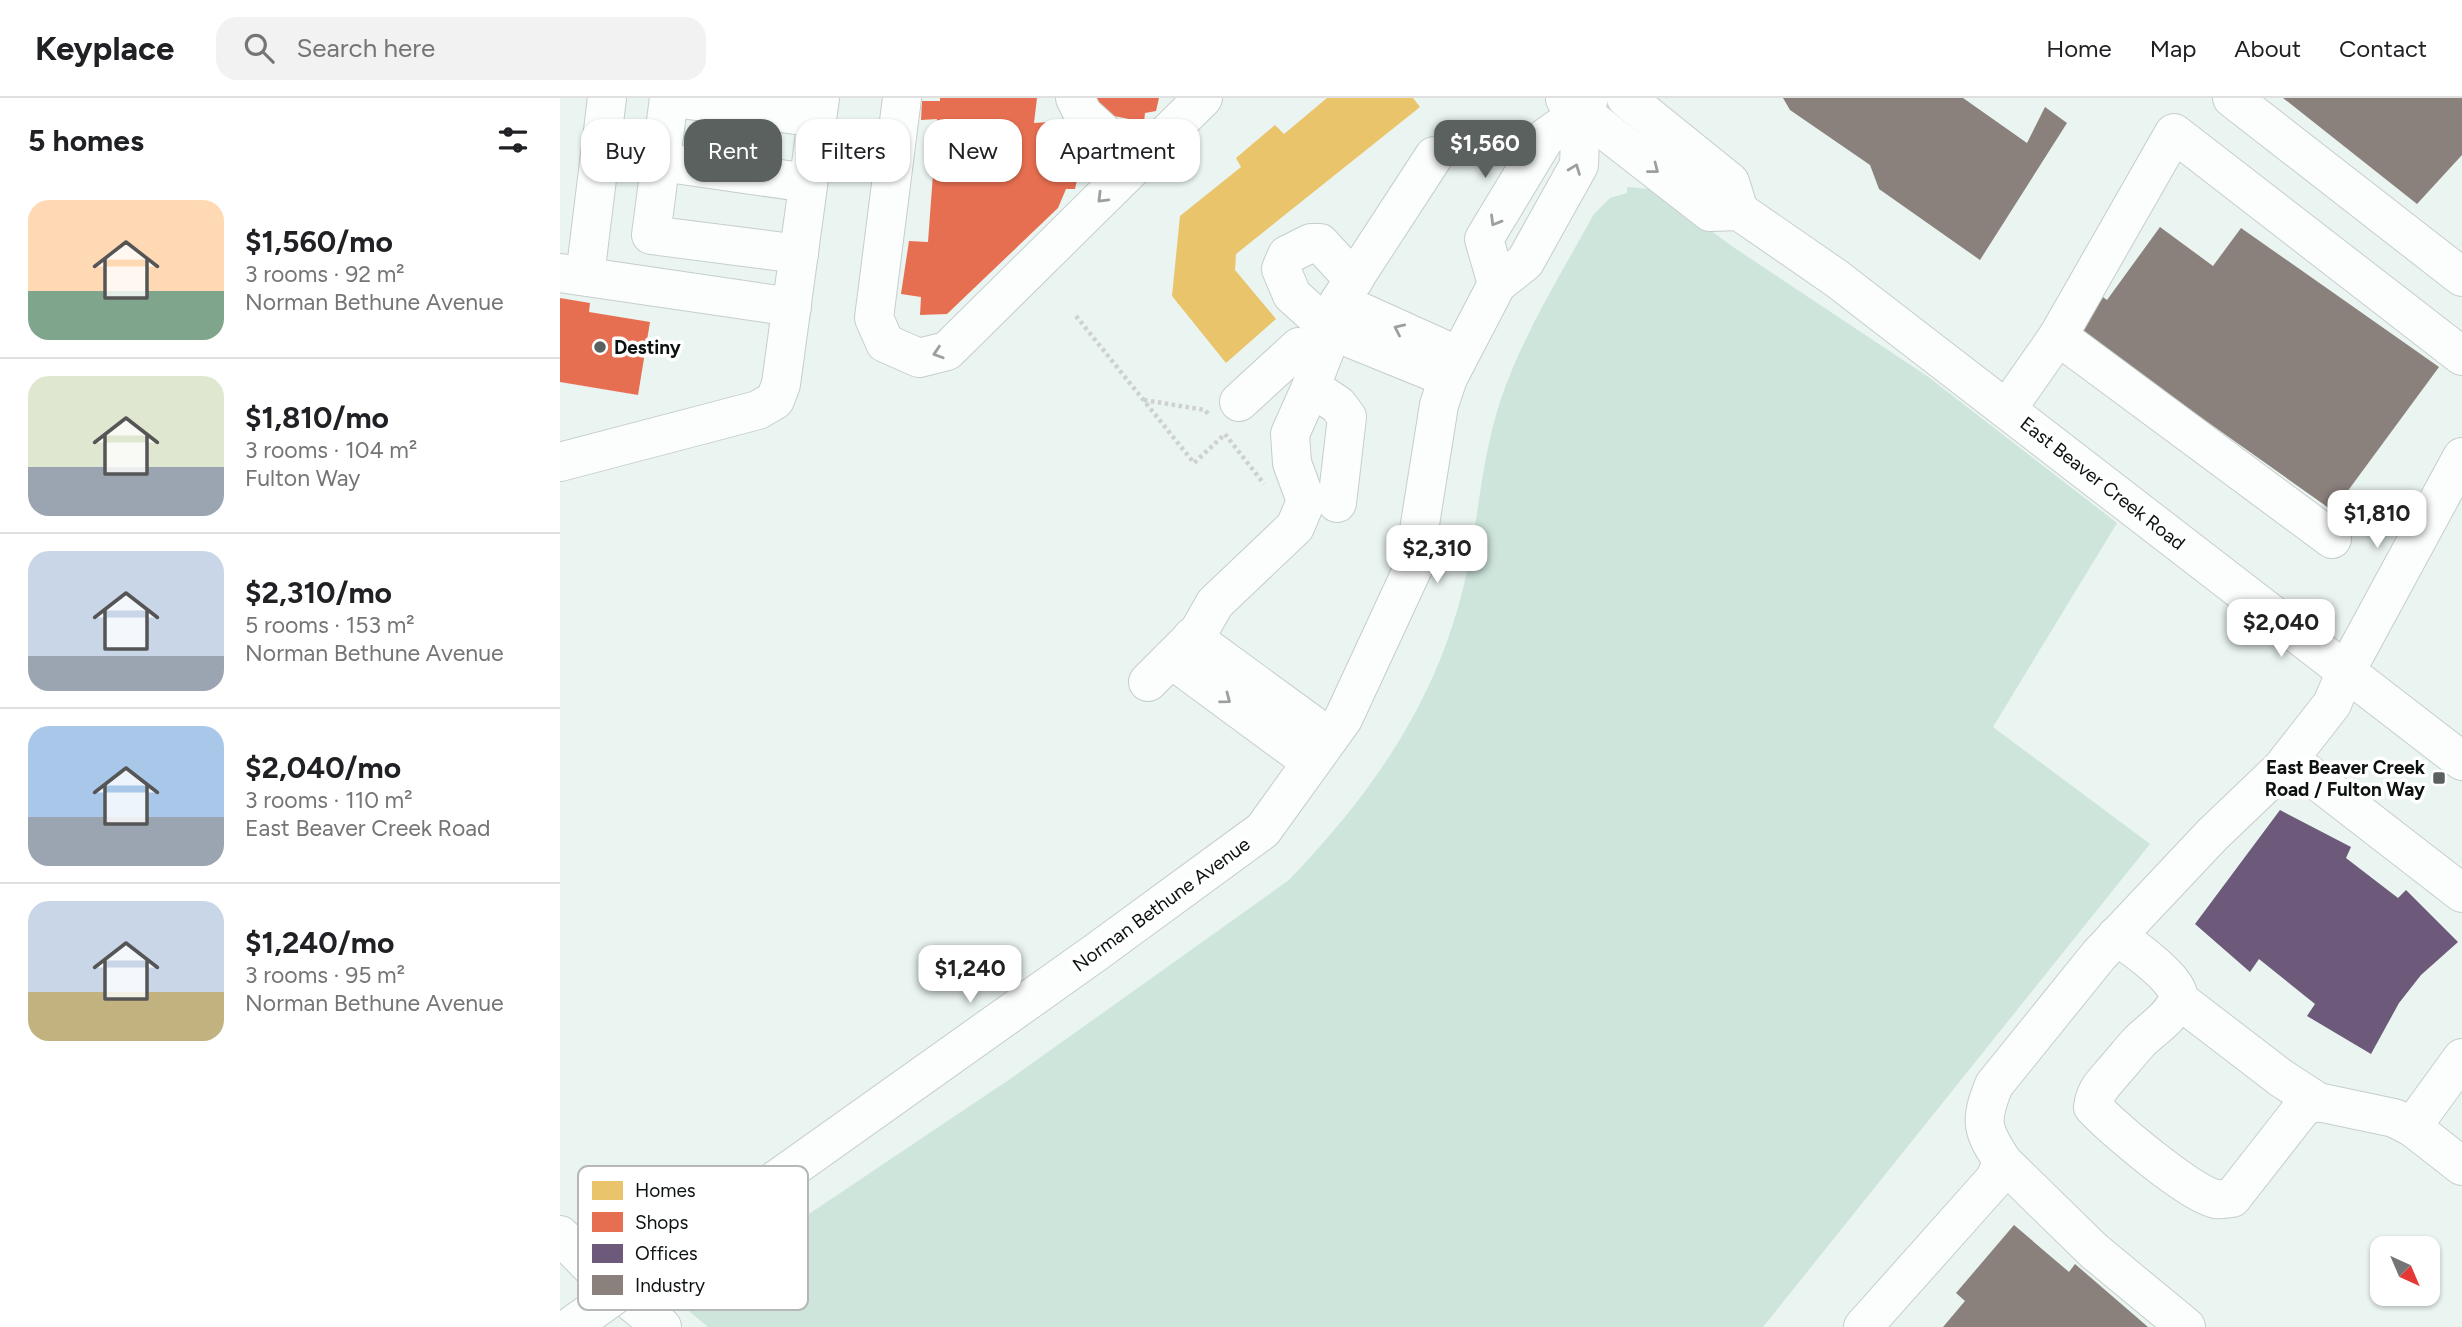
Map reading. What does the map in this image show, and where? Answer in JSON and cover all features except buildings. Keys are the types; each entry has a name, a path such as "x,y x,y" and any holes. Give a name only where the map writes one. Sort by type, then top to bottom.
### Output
{"main road":[{"path":"607,98 573,274 792,307"},
{"path":"666,119 669,98"},
{"path":"560,462 758,410 775,400 781,384 818,108 675,98"},
{"path":"902,98 874,318 885,343 919,358 947,351 1118,182"},
{"path":"1075,98 1089,119"},
{"path":"1182,119 1203,98"},
{"path":"1578,103 1710,212 1739,211 1730,182 1626,98"},
{"path":"2232,98 2462,276"},
{"name":"Norman Bethune Avenue","path":"795,1166 1263,830 1343,719 1413,568 1440,405 1453,368 1497,284 1525,262 1579,165 1578,103"},
{"path":"2007,409 2058,335 2174,133 2462,356"},
{"path":"1320,750 1170,659 1215,603 1295,527 1306,501 1292,463 1290,434 1332,331 1433,156"},
{"path":"670,163 808,183"},
{"path":"658,182 651,235 799,254"},
{"name":"East Beaver Creek Road","path":"1739,211 1836,278 2462,761"},
{"path":"1332,331 1338,405 1347,417 1337,503"},
{"path":"1223,420 1299,347 1332,331 1453,368"},
{"path":"2058,335 2332,539"},
{"path":"2186,1327 2094,1251 2003,1163 1986,1135 1984,1109 1994,1085 2035,1031 2116,936 2289,759 2332,704 2346,671 2462,457"},
{"path":"2289,759 2462,893"},
{"path":"2116,936 2133,947 2173,983 2178,999 2166,1017 2140,1041 2095,1093 2093,1107 2106,1121 2199,1192 2217,1199 2232,1198 2304,1107 2318,1102"},
{"path":"2178,999 2251,1056 2318,1102 2394,1118 2412,1127 2462,1166"},
{"path":"2412,1127 2462,1058"},
{"path":"1863,1327 1994,1180 2003,1163"},
{"path":"560,1235 578,1253"},
{"name":"Norman Bethune Avenue","path":"569,1327 593,1310"},
{"path":"641,1310 662,1327"}],"path":[{"path":"1076,316 1194,463 1223,420"},
{"path":"1143,400 1205,410 1223,420 1265,485"}],"green space":[{"path":"1627,187 1650,189 1661,194 1733,247 1927,376 2117,523 1993,727 2150,844 1763,1327 708,1327 688,1310 808,1310 808,1215 1013,1077 1289,880 1350,811 1401,738 1440,659 1467,571 1495,420 1520,351 1594,214 1610,198 1627,193"}],"place":[{"name":"Destiny","path":"600,347"},
{"name":"East Beaver Creek Road / Fulton Way","path":"2439,778"}]}
